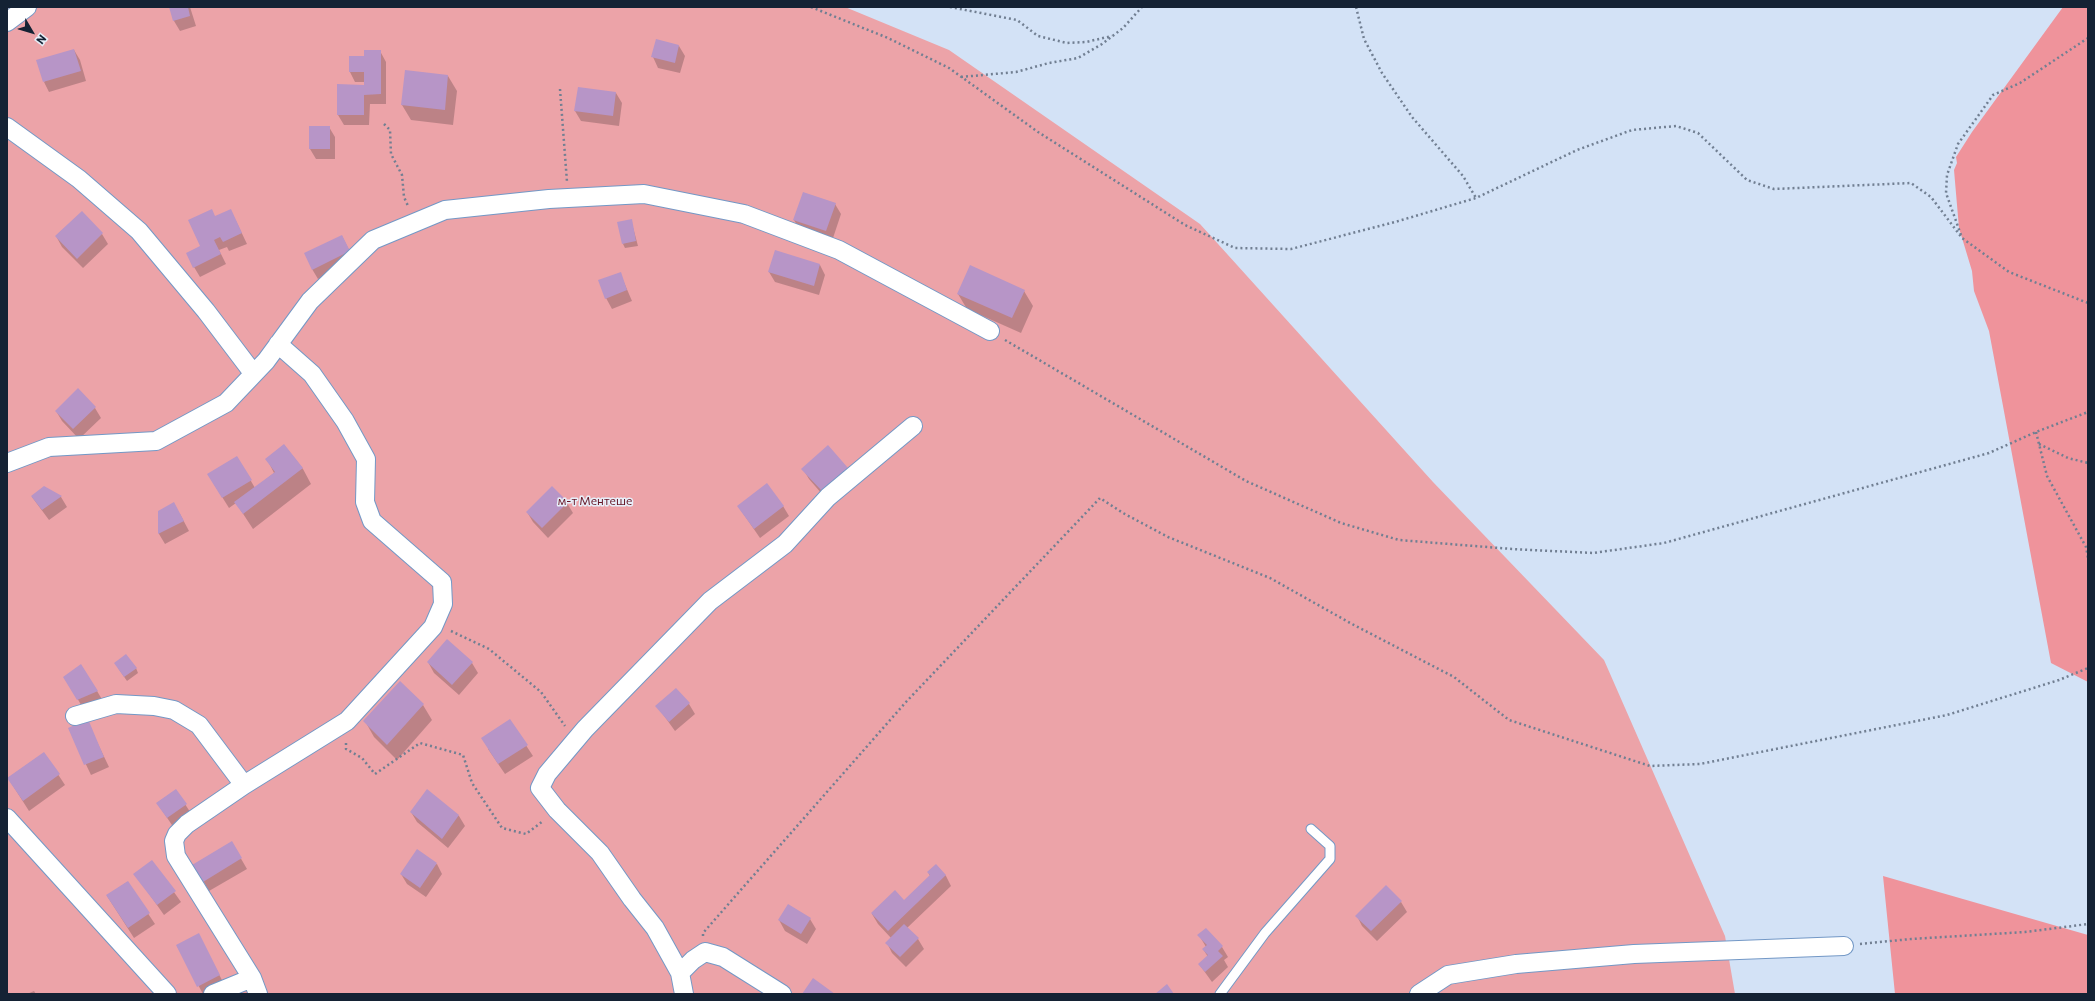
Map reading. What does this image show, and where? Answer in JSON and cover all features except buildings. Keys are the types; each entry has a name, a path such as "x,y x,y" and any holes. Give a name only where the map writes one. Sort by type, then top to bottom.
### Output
{"street":[{"path":"7,22 27,7"},
{"path":"7,127 79,179 139,231 206,311 253,373"},
{"path":"7,463 49,447 156,441 226,403 266,360 310,301 373,240 445,210 568,198 644,194 744,214 839,250 990,331"},
{"path":"213,994 255,986 176,856 174,841 181,828 244,785 347,721 433,627 443,604 442,582 372,521 365,502 366,460 345,421 312,374 278,344"},
{"path":"684,994 680,973 655,928 632,899 600,853 558,810 540,788 547,774 585,729 710,601 785,544 828,497 913,426"},
{"path":"74,716 116,704 154,706 174,710 199,725 244,785"},
{"path":"7,818 167,994"},
{"path":"1419,994 1448,975 1516,964 1634,954 1844,946"},
{"path":"680,973 693,960 704,952 723,957 782,994"}],"lane":[{"path":"1220,994 1265,933 1330,859 1330,846 1311,829"}],"path":[{"path":"811,7 888,38 949,68 1038,132 1185,225 1235,248 1291,249 1476,198 1577,150 1632,130 1676,126 1698,133 1746,180 1774,189 1911,183 1931,197 1962,238 2008,272 2088,302"},
{"path":"950,7 1018,20 1038,36 1067,43 1086,42 1112,36"},
{"path":"961,77 1016,72 1049,62 1078,58 1102,44 1142,7"},
{"path":"1356,7 1364,38 1382,73 1412,118 1463,176 1476,198"},
{"path":"1962,238 1946,193 1947,175 1958,144 1993,94 2020,83 2088,38"},
{"path":"560,89 568,198"},
{"path":"384,124 390,130 391,154 402,175 404,197 415,223"},
{"path":"990,331 1246,481 1341,523 1399,540 1512,549 1593,552 1664,543 1989,453 2036,432 2088,412"},
{"path":"2036,432 2047,476 2086,547 2088,558"},
{"path":"2039,444 2068,458 2088,463"},
{"path":"704,952 703,933 906,702 1100,498 1123,513 1168,537 1270,578 1352,624 1454,677 1509,720 1650,766 1700,764 1824,738 1947,715 2059,680 2088,668"},
{"path":"433,627 456,632 489,649 541,692 564,726 585,729"},
{"path":"347,721 346,748 362,758 375,774 420,744 462,755 472,783 502,828 526,834 558,810"},
{"path":"1844,946 1911,939 2024,932 2088,924"}],"green space":[{"name":"м-т Ментeше","path":"7,7 845,7 949,50 1200,224 1433,482 1604,660 1725,936 1735,994 7,994"}],"shaded area":[{"path":"2063,7 2088,7 2088,682 2051,663 1989,331 1974,291 1972,271 1959,228 1954,170 1957,163 1956,157 1972,132"},
{"path":"1883,876 2088,935 2088,994 1895,994"}]}
